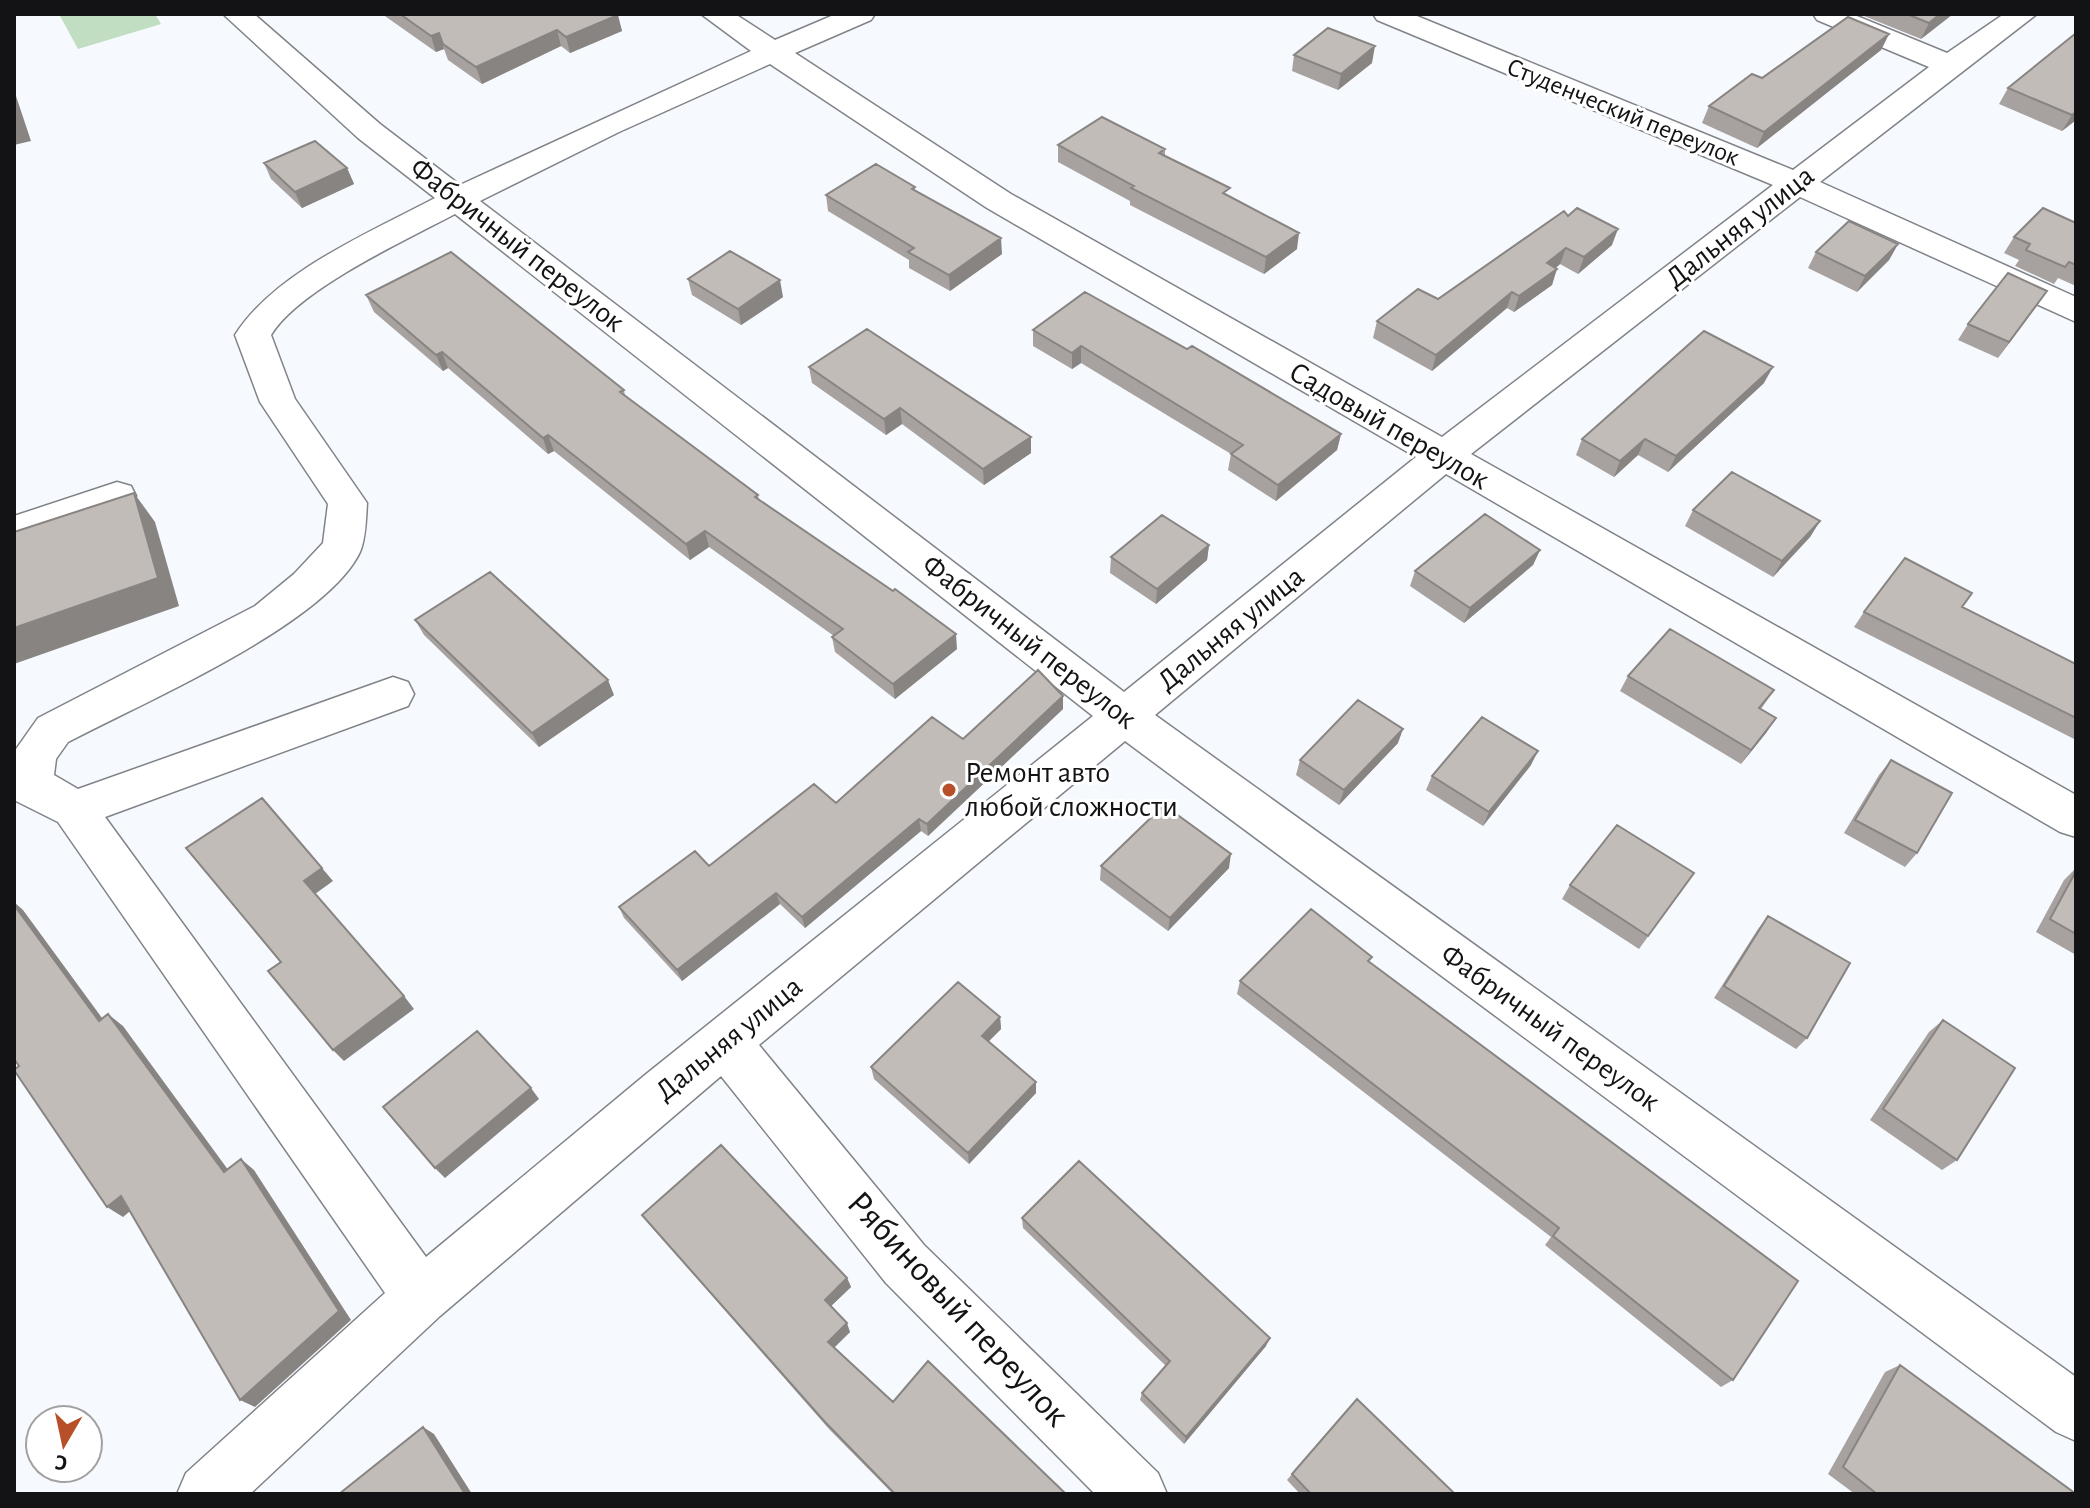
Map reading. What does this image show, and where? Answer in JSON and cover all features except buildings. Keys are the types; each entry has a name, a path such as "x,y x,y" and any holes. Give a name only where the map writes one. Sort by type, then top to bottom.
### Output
{"street":[{"name":"Фабричный переулок","path":"237,14 369,131 1124,716 2076,1412"},
{"name":"Садовый переулок","path":"715,14 999,201 2076,818"},
{"path":"421,1297 74,809 22,783 35,754 53,730 270,617 308,585 342,548 348,503 278,402 253,335 261,320 295,291 456,197 861,14"},
{"name":"Студенческий переулок","path":"1387,14 1796,183 2076,311"},
{"path":"1827,14 1950,65"},
{"name":"Дальняя улица","path":"207,1494 421,1297 663,1092 1124,716 1442,457 1950,65 2023,14"},
{"path":"14,531 117,496"},
{"path":"74,809 393,694"},
{"name":"Рябиновый переулок","path":"726,1043 905,1264 1137,1494"}],"green space":[{"path":"59,14 155,14 161,24 78,49"}],"place":[{"name":"Ремонт авто любой сложности","path":"949,790"}]}
